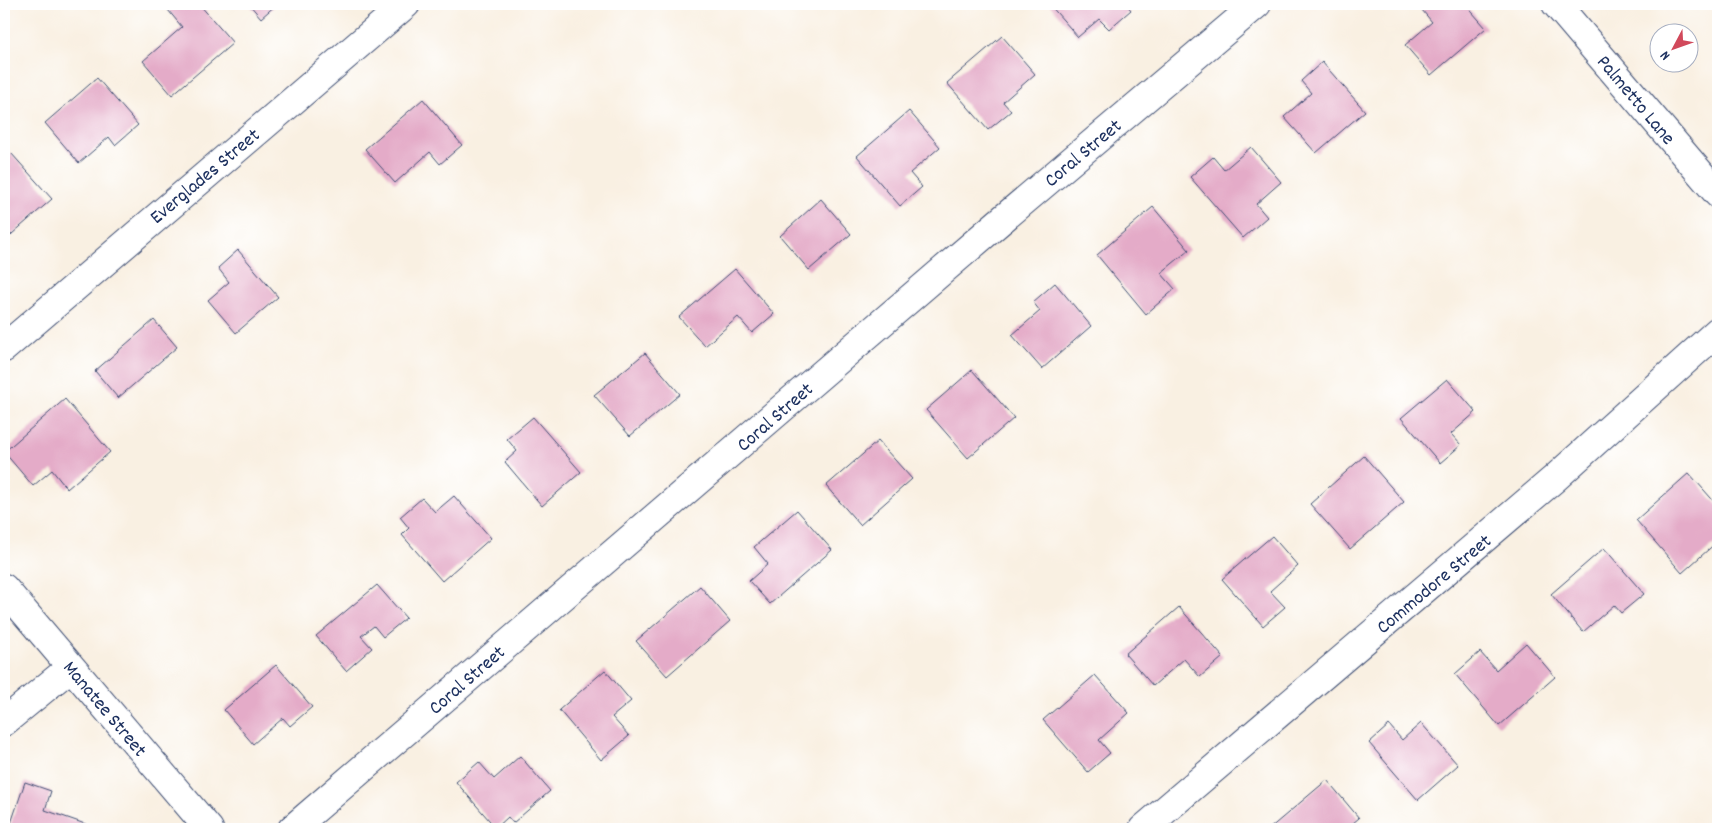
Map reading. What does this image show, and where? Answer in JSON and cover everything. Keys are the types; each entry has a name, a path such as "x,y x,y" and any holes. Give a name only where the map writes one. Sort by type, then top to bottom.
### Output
{"street":[{"name":"Everglades Street","path":"4,348 406,4"},
{"name":"Coral Street","path":"292,829 991,229 1258,4"},
{"name":"Palmetto Lane","path":"1556,4 1718,194"},
{"name":"Commodore Street","path":"1144,829 1554,479 1718,331"},
{"name":"Manatee Street","path":"4,588 209,829"},
{"path":"4,722 71,667"}],"building":[{"path":"175,4 199,4 233,43 172,95 143,61 182,27 168,10"},
{"path":"249,4 277,4 261,18"},
{"path":"1049,4 1126,4 1131,10 1109,29 1099,19 1078,37"},
{"path":"1417,4 1465,4 1486,28 1431,75 1405,45 1432,22"},
{"path":"1002,36 1035,74 1003,102 1011,111 988,130 947,83"},
{"path":"1322,62 1365,111 1316,153 1284,117 1311,93 1301,81"},
{"path":"97,78 138,125 115,145 109,137 79,163 45,123"},
{"path":"423,99 462,145 440,164 430,152 395,183 365,149"},
{"path":"909,111 940,147 910,173 922,187 900,206 857,156"},
{"path":"1251,147 1281,182 1256,204 1267,217 1243,238 1190,177 1213,157 1224,170"},
{"path":"11,153 52,199 4,241 4,159"},
{"path":"821,199 851,234 809,270 780,236"},
{"path":"1153,207 1189,250 1161,273 1175,289 1146,314 1097,255"},
{"path":"238,250 278,297 236,333 208,300 229,282 218,268"},
{"path":"735,269 774,314 752,333 738,317 705,346 679,317"},
{"path":"1055,283 1091,326 1042,369 1012,335 1040,311 1033,302"},
{"path":"154,320 177,347 118,398 95,371"},
{"path":"645,353 680,394 630,436 594,395"},
{"path":"972,370 1014,418 968,458 926,410"},
{"path":"1447,379 1476,412 1451,434 1461,445 1440,463 1401,418"},
{"path":"65,399 110,452 67,489 52,470 33,486 4,452"},
{"path":"533,417 581,472 542,506 505,462 517,451 507,439"},
{"path":"878,441 912,479 860,525 826,486"},
{"path":"1364,456 1404,502 1350,549 1310,504"},
{"path":"1689,473 1718,506 1718,541 1682,573 1636,520"},
{"path":"454,496 491,538 442,581 402,535 409,528 400,517 422,498 435,512"},
{"path":"797,510 832,550 770,604 749,581 768,564 754,547"},
{"path":"1272,536 1298,566 1270,591 1285,607 1263,626 1222,579"},
{"path":"1604,548 1644,594 1621,613 1614,605 1583,632 1551,594"},
{"path":"377,585 406,618 383,637 374,626 361,636 372,648 346,671 316,636"},
{"path":"700,586 730,621 667,676 636,641"},
{"path":"1179,607 1223,657 1200,677 1184,659 1153,686 1125,654"},
{"path":"1526,643 1555,677 1499,726 1455,674 1480,652 1496,670"},
{"path":"276,665 312,707 290,726 283,718 253,744 224,710"},
{"path":"605,670 631,701 612,717 629,736 601,760 559,710"},
{"path":"1095,675 1129,713 1099,740 1110,753 1088,772 1043,720"},
{"path":"1421,723 1458,765 1418,800 1369,743 1389,725 1402,740"},
{"path":"520,756 550,791 513,823 508,817 496,828 456,782 479,762 494,779"},
{"path":"1327,780 1359,818 1346,829 1269,829"},
{"path":"25,782 51,791 45,810 88,825 86,829 9,829"}]}
